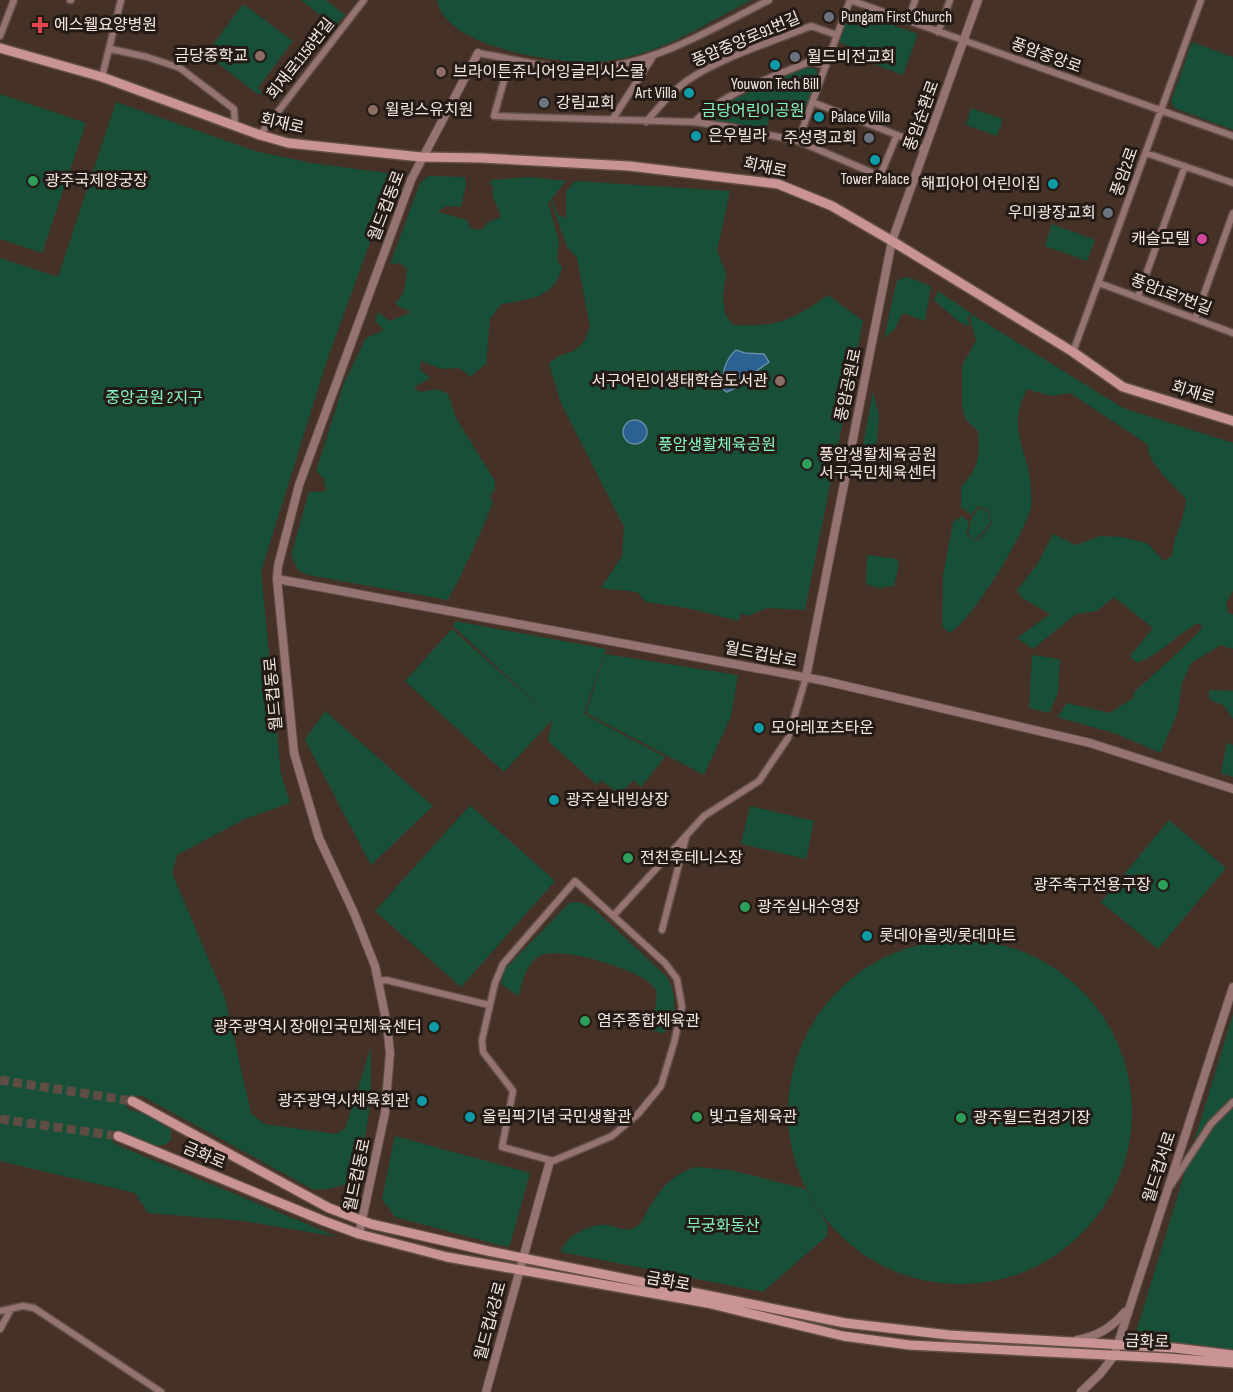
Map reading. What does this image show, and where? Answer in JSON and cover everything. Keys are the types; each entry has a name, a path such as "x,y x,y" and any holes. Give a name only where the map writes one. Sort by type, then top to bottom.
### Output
{"main road":[{"name":"회재로","path":"0,48 102,77 260,135 288,143 421,157 629,166 756,180 800,192 832,206 892,241 1072,352 1124,387 1233,421"},
{"name":"금화로","path":"132,1101 329,1208 362,1222 521,1257 855,1324 939,1334 1233,1355"},
{"name":"금화로","path":"118,1136 359,1234 447,1257 707,1303 843,1335 909,1345 1168,1358 1233,1364"}],"street":[{"path":"0,36 14,0"},
{"path":"102,77 111,49 121,0"},
{"name":"회재로1156번길","path":"260,135 364,0"},
{"path":"477,53 589,68 652,58 770,0"},
{"path":"798,141 850,0"},
{"name":"풍암중앙로","path":"850,0 1233,136"},
{"path":"908,21 915,0"},
{"path":"938,32 950,0"},
{"name":"풍암순환로","path":"892,241 978,0"},
{"name":"풍암2로","path":"1072,352 1201,0"},
{"name":"풍암중앙로91번길","path":"646,122 671,94 690,79 740,56 811,26 837,35"},
{"name":"회재로","path":"111,49 147,57 180,68 234,109 235,125"},
{"name":"월드컵동로","path":"359,1234 385,1113 390,1053 380,981 354,913 320,838 294,753 277,579 281,547 298,485 421,157 477,53"},
{"path":"612,120 652,58"},
{"path":"510,59 494,116 694,122 766,133 798,141 880,176 897,135"},
{"path":"694,122 709,108 727,98 791,70 811,62 826,66"},
{"path":"812,102 915,142 924,151"},
{"path":"1146,153 1233,183"},
{"path":"1138,297 1185,166"},
{"path":"1195,319 1233,213"},
{"name":"풍암공원로","path":"806,677 892,241"},
{"name":"풍암1로7번길","path":"1099,283 1233,333"},
{"name":"월드컵남로","path":"277,579 806,677 1090,743 1233,789"},
{"path":"614,915 704,816 759,782 788,738 806,677"},
{"path":"662,930 686,837"},
{"path":"575,881 614,915 665,963 677,980 682,1007 674,1043 660,1086 638,1114 612,1136 550,1161 502,1147 513,1091 483,1052 482,1041 489,1005 503,964 575,881"},
{"path":"380,981 386,980 489,1005"},
{"name":"월드컵서로","path":"1114,1356 1233,987"},
{"path":"1168,1188 1211,1124 1233,1102"},
{"name":"월드컵4강로","path":"486,1392 521,1257 550,1161"},
{"path":"0,1311 23,1306 34,1308 161,1392"},
{"path":"1066,1343 1090,1337 1112,1327 1128,1308"},
{"path":"0,1329 11,1309"},
{"path":"1081,1392 1100,1374 1114,1356"}],"green space":[{"path":"301,0 326,0 345,15 335,27"},
{"path":"437,0 752,0 688,34 643,53 608,61 577,62 530,55 480,41 460,30 444,16"},
{"path":"243,4 293,41 258,88 262,92 259,95 199,49 201,45 209,50"},
{"path":"854,11 918,34 903,75 845,53 847,46 839,42 850,12"},
{"path":"1192,42 1233,57 1233,130 1174,108 1171,101"},
{"name":"금당어린이공원","path":"807,67 816,69 818,74 806,107 779,99 773,102 766,131 719,122 712,116 717,110 740,96"},
{"name":"광주국제양궁장","path":"0,94 86,123 42,253 0,239"},
{"name":"중앙공원 2지구","path":"116,102 255,151 311,163 395,174 327,360 261,572 281,774 290,803 245,819 177,855 172,873 225,998 251,1113 264,1124 336,1134 345,1129 371,1047 371,1099 360,1172 351,1181 338,1187 312,1189 142,1096 129,1097 125,1103 128,1109 147,1115 171,1130 171,1140 160,1146 119,1133 113,1137 112,1141 338,1237 244,1221 148,1213 135,1193 0,1161 0,258 58,277"},
{"path":"971,108 1003,119 997,136 966,125"},
{"path":"428,176 465,177 466,184 461,207 446,206 438,212 467,220 470,228 482,230 488,222 501,217 493,197 493,187 489,183 492,180 529,177 566,181 548,203 559,241 557,259 562,268 553,286 539,296 501,304 490,319 486,364 470,377 462,370 439,368 421,361 420,370 431,378 414,387 420,392 438,389 448,394 456,418 495,481 495,489 490,497 493,502 488,515 448,600 308,575 298,570 291,555 309,492 326,491 324,479 316,471 344,383 366,338 384,330 375,321 378,312 390,321 411,312 397,306 396,302 403,292 407,269 400,263 390,264 420,183"},
{"name":"풍암생활체육공원","path":"575,181 730,191 717,251 726,273 723,296 725,314 733,325 761,325 784,320 804,311 828,295 863,321 805,610 768,608 747,616 741,613 738,621 692,609 646,602 637,592 601,588 622,556 624,527 561,403 549,364 559,356 576,349 586,337 590,327 577,258 567,247 551,202 552,200 558,215 566,218 566,192"},
{"path":"1052,224 1095,240 1087,261 1045,246"},
{"path":"907,277 931,286 925,321 903,313 894,330 884,338 897,280"},
{"path":"938,291 972,314 967,318 970,327 959,322 934,300"},
{"path":"973,315 1123,408 1233,443 1233,591 1226,603 1228,612 1233,615 1233,649 1221,645 1191,663 1182,683 1178,712 1160,753 1117,734 1057,717 1067,703 1110,713 1133,698 1135,691 1203,627 1198,623 1137,663 1130,656 1153,628 1114,597 1097,611 1076,614 1033,649 1017,638 1050,614 1021,597 1017,590 1037,565 1053,534 1076,545 1101,536 1121,537 1147,543 1164,561 1172,556 1174,541 1185,507 1186,499 1152,460 1147,444 1070,393 1051,396 1027,389 1018,417 1018,429 1029,475 1031,508 1008,556 971,612 959,626 949,633 942,626 943,576 953,522 962,516 969,522 966,533 971,540 979,540 992,522 988,510 978,506 971,515 961,507 961,487 975,467 979,448 978,431 966,420 962,408 962,365 976,341 970,318"},
{"path":"873,392 879,415 876,455 860,460"},
{"path":"979,508 987,511 991,521 978,538 972,540 968,533 972,517"},
{"path":"867,555 897,559 899,564 894,586 877,588 866,584"},
{"path":"455,621 606,649 584,714 665,757 641,787 633,780 620,795 601,780 597,785 548,741 552,720 504,772 405,681 452,629 553,719 453,626"},
{"path":"605,654 738,675 731,716 704,775 586,713"},
{"path":"1032,655 1060,659 1058,693 1049,713 1029,708"},
{"path":"1209,690 1233,691 1233,719 1224,706 1209,699"},
{"path":"325,711 433,806 371,865 305,740"},
{"path":"1227,743 1233,745 1233,777 1221,773"},
{"path":"470,805 555,881 461,987 375,911"},
{"path":"750,806 814,821 806,859 741,844"},
{"name":"광주축구전용구장","path":"1169,820 1226,868 1158,949 1101,902"},
{"path":"580,902 594,909 666,976 674,997 674,1012 669,1027 664,1033 650,1030 656,1003 655,989 635,974 600,961 549,953 539,956 528,968 519,996 501,984 504,970 569,903"},
{"name":"광주월드컵경기장","path":"960,940 994,943 1026,953 1056,969 1082,990 1103,1016 1119,1046 1129,1078 1132,1112 1129,1146 1119,1178 1103,1208 1082,1234 1056,1255 1026,1271 994,1281 960,1284 926,1281 894,1271 864,1255 838,1234 817,1208 801,1178 791,1146 788,1112 791,1078 801,1046 817,1016 838,990 864,969 894,953 926,943"},
{"path":"1233,1014 1233,1351 1134,1339"},
{"path":"395,1136 530,1173 510,1245 507,1247 395,1217 382,1199"},
{"name":"무궁화동산","path":"696,1167 730,1170 805,1189 828,1226 827,1236 763,1292 561,1252 563,1246 573,1236 586,1228 601,1225 624,1229 636,1227 672,1179"}],"water":[{"path":"736,350 764,354 769,362 752,374 738,379 735,388 727,392 723,389 723,373 729,358"},
{"path":"635,420 644,423 647,432 644,441 635,444 626,441 623,432 626,423"}],"tunnel":[{"path":"0,1080 132,1101"},
{"path":"0,1119 118,1136"}],"place":[{"name":"Pungam First Church","path":"829,17"},
{"name":"에스웰요양병원","path":"40,25"},
{"name":"금당중학교","path":"260,56"},
{"name":"월드비전교회","path":"795,57"},
{"name":"Youwon Tech Bill","path":"775,65"},
{"name":"브라이튼쥬니어잉글리시스쿨","path":"441,72"},
{"name":"Art Villa","path":"689,93"},
{"name":"강림교회","path":"544,103"},
{"name":"윌링스유치원","path":"373,110"},
{"name":"Palace Villa","path":"819,117"},
{"name":"은우빌라","path":"696,136"},
{"name":"주성령교회","path":"869,138"},
{"name":"Tower Palace","path":"875,160"},
{"name":"광주국제양궁장","path":"33,181"},
{"name":"해피아이 어린이집","path":"1053,184"},
{"name":"우미광장교회","path":"1108,213"},
{"name":"캐슬모텔","path":"1202,239"},
{"name":"서구어린이생태학습도서관","path":"780,381"},
{"name":"풍암생활체육공원 서구국민체육센터","path":"807,464"},
{"name":"모아레포츠타운","path":"759,728"},
{"name":"광주실내빙상장","path":"554,800"},
{"name":"전천후테니스장","path":"628,858"},
{"name":"광주축구전용구장","path":"1163,885"},
{"name":"광주실내수영장","path":"745,907"},
{"name":"롯데아올렛/롯데마트","path":"867,936"},
{"name":"염주종합체육관","path":"585,1021"},
{"name":"광주광역시 장애인국민체육센터","path":"434,1027"},
{"name":"광주광역시체육회관","path":"422,1101"},
{"name":"올림픽기념 국민생활관","path":"470,1117"},
{"name":"빛고을체육관","path":"697,1117"},
{"name":"광주월드컵경기장","path":"961,1118"}]}
